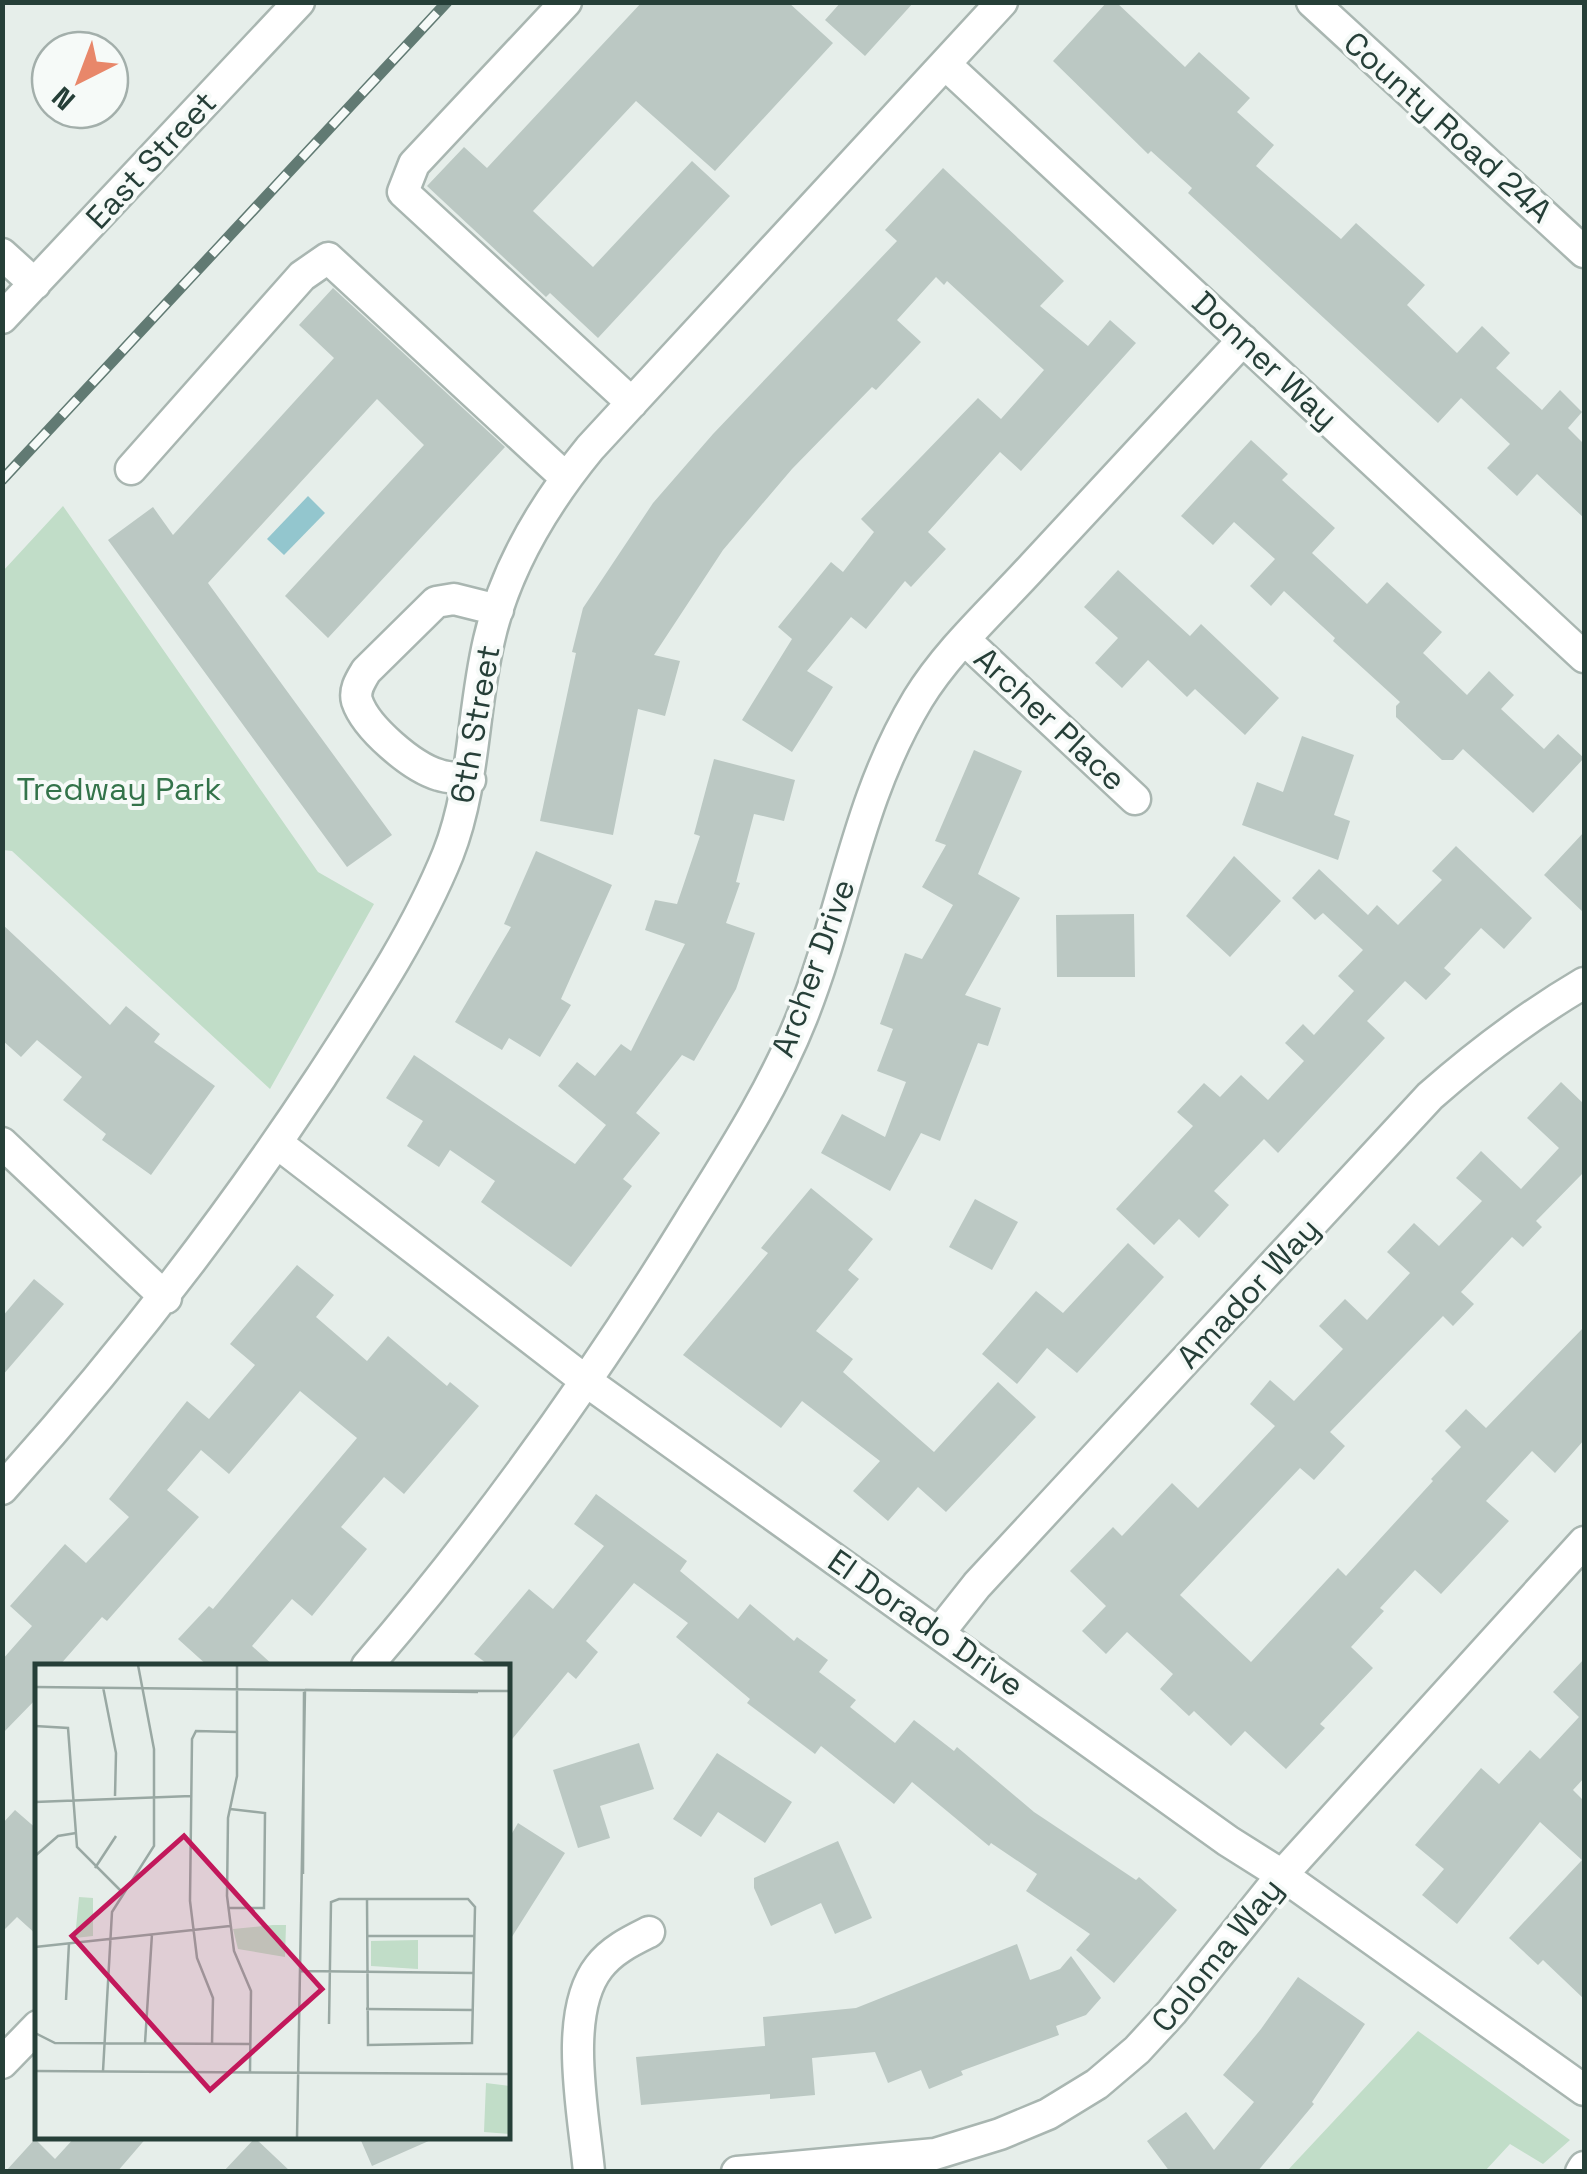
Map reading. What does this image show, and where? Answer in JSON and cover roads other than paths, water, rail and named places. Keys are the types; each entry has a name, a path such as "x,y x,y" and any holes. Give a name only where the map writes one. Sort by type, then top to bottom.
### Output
{"street":[{"name":"East Street","path":"2,318 300,2"},
{"path":"566,2 414,164 403,192 632,403"},
{"name":"6th Street","path":"2,1489 88,1394 166,1298 278,1143 354,1027 421,914 449,852 470,780 489,640 498,610 533,530 566,478 1002,2"},
{"name":"County Road 24A","path":"1312,2 1584,252"},
{"name":"Donner Way","path":"944,64 1584,657"},
{"path":"2,254 34,284"},
{"path":"130,469 302,276 328,258 566,478"},
{"name":"Archer Drive","path":"369,1664 411,1615 623,1329 751,1122 802,1018 833,925 861,821 895,740 921,694 966,640 1243,340"},
{"path":"470,780 438,775 398,751 365,716 356,698 358,684 436,602 454,599 498,610"},
{"name":"Archer Place","path":"966,640 1135,799"},
{"name":"Amador Way","path":"939,1632 990,1571 1430,1096 1508,1032 1584,983"},
{"path":"2,1143 166,1298"},
{"name":"El Dorado Drive","path":"278,1143 586,1381 1228,1841 1282,1875 1584,2090"},
{"name":"Coloma Way","path":"737,2172 881,2165 935,2154 1048,2114 1097,2084 1137,2050 1172,2012 1282,1875 1584,1542"},
{"path":"590,2172 578,2032 584,1997 598,1968 621,1946 650,1932"},
{"path":"2,2063 35,2029"}],"water":[{"path":"308,496 325,513 284,555 267,539"}],"railway":[{"path":"2,480 447,2"}],"park label":[{"name":"Tredway Park","path":"119,789"}]}
